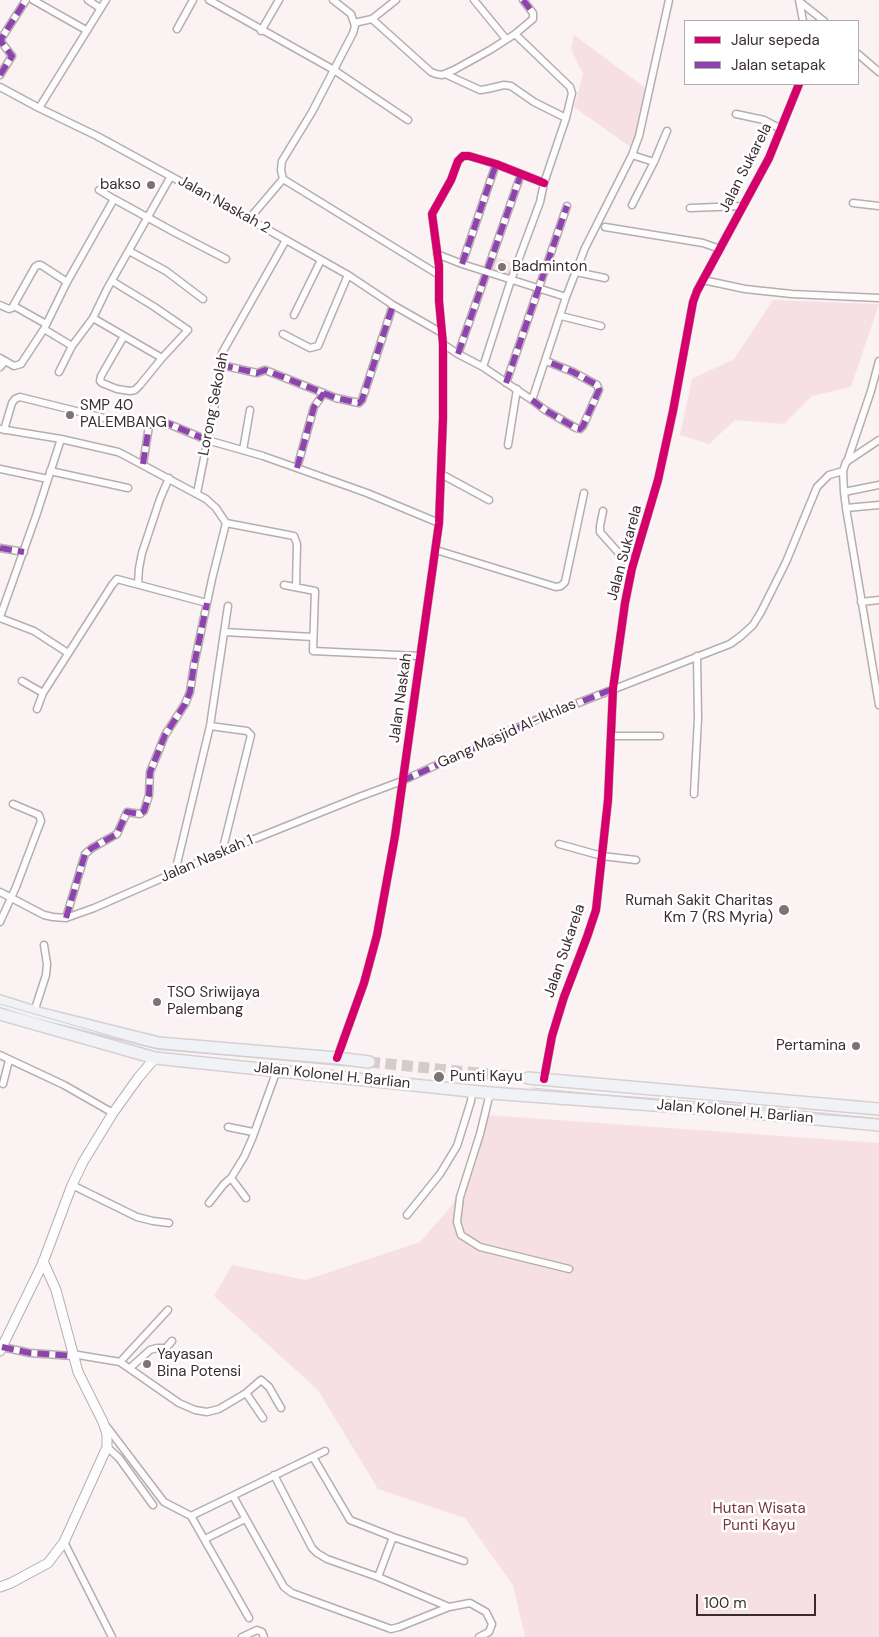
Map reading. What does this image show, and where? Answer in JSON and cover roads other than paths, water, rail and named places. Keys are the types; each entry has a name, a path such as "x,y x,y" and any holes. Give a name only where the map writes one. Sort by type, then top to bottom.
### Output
{"highway":[{"path":"0,1001 34,1012 159,1043 369,1062"},
{"name":"Jalan Kolonel H. Barlian","path":"0,1014 155,1058 490,1093 722,1110 879,1125"},
{"name":"Jalan Kolonel H. Barlian","path":"528,1078 879,1109"}],"street":[{"path":"0,75 12,56 1,39 26,0"},
{"path":"33,0 86,30"},
{"path":"88,0 100,8"},
{"path":"39,108 106,0"},
{"path":"177,29 193,0"},
{"path":"209,0 261,31 334,70 408,120"},
{"path":"261,31 279,0"},
{"path":"333,0 351,14 354,23 353,32 312,112 282,161 283,179 439,275"},
{"path":"354,23 372,19 396,0"},
{"path":"474,0 506,39"},
{"path":"372,19 431,72 439,75 445,74 506,39 534,18 534,13 523,0"},
{"path":"532,400 566,297 585,248 632,155 639,136 669,0"},
{"path":"799,1 803,20"},
{"path":"799,1 823,20"},
{"path":"483,367 511,280 540,202 544,183 566,118 572,92 571,88 514,34"},
{"path":"859,55 879,72"},
{"path":"445,74 480,90 504,85 511,86 534,102 566,118"},
{"name":"Jalan Sukarela","path":"544,1079 552,1036 564,997 596,910 608,800 613,689 624,612 632,568 658,480 674,411 691,312 697,291 769,158 800,85"},
{"name":"Jalan Naskah 2","path":"0,87 97,136 249,218 348,275 442,334"},
{"path":"736,114 764,120 781,129"},
{"path":"632,205 654,162 667,131"},
{"path":"632,155 654,162"},
{"name":"Jalan Naskah","path":"337,1058 364,983 377,936 436,550 439,523 443,418 443,344 439,275 432,214 449,184 459,159 463,156 496,164 544,183"},
{"path":"462,264 496,164"},
{"path":"458,354 521,174"},
{"path":"59,372 72,346 93,318 170,176"},
{"path":"249,218 283,179"},
{"path":"99,190 226,259"},
{"path":"0,367 2,359 14,366 20,365 45,327 67,282 114,199"},
{"path":"852,203 879,206"},
{"path":"506,383 567,206"},
{"path":"690,208 743,206"},
{"path":"605,227 702,243 720,249"},
{"name":"Lorong Sekolah","path":"197,493 224,349 286,240"},
{"path":"129,251 166,271 203,299"},
{"path":"437,254 486,272 566,297"},
{"path":"294,315 321,260"},
{"path":"0,305 10,309 14,306 35,267 38,265 41,265 67,282"},
{"path":"576,272 605,278"},
{"path":"283,334 310,348 316,347 348,275"},
{"path":"703,280 745,289 792,294 879,298"},
{"path":"112,281 188,330 135,390 125,391 102,384 100,381 124,336"},
{"path":"221,365 257,373 265,370 356,404 361,402 393,305"},
{"path":"14,306 72,346"},
{"path":"561,316 601,326"},
{"path":"93,318 162,358"},
{"path":"443,344 483,367 546,410 580,429 599,390 597,385 573,372 546,361"},
{"path":"879,361 871,391 843,471 846,508 879,705"},
{"path":"508,445 517,389"},
{"path":"297,468 314,407 324,393"},
{"path":"104,418 20,397 12,403 2,429 61,439 118,452 197,493 216,508 226,523 294,536 296,544 296,587"},
{"path":"243,450 250,410"},
{"path":"143,464 150,426 154,420 162,421 207,440 243,450 367,493 439,523"},
{"path":"61,439 24,552 0,617 34,631 68,653"},
{"path":"846,462 879,440"},
{"path":"0,469 48,479"},
{"path":"50,471 128,488"},
{"name":"Gang Masjid Al-Ikhlas","path":"402,781 524,725 730,644 753,624 761,612 786,562 817,487 829,475 843,471"},
{"path":"441,474 489,500"},
{"path":"138,584 142,553 169,478"},
{"path":"844,492 879,485"},
{"path":"436,550 556,588 565,582 584,493"},
{"path":"846,508 879,505"},
{"path":"603,511 600,532 632,568"},
{"path":"66,918 85,854 117,834 127,812 140,814 144,812 150,795 150,772 165,735 185,704 190,692 207,603 226,523"},
{"path":"0,548 24,552"},
{"path":"37,709 43,693 68,653 112,585 119,579 207,603"},
{"path":"284,585 315,591 312,648 314,651 420,656"},
{"path":"0,592 7,594"},
{"path":"861,602 879,600"},
{"path":"175,872 210,726 228,606"},
{"path":"224,632 313,638"},
{"path":"694,794 698,718 697,656"},
{"path":"22,681 43,693"},
{"path":"210,726 248,731 251,735 222,852"},
{"path":"611,736 660,736"},
{"name":"Jalan Naskah 1","path":"0,892 44,915 66,918 94,908 222,852 402,781"},
{"path":"0,922 12,897 41,821 39,815 13,804"},
{"path":"559,844 602,856 636,860"},
{"path":"34,1012 46,975 47,964 44,945"},
{"path":"0,1055 64,1085 113,1113"},
{"path":"155,1058 113,1113 84,1162 72,1185 43,1261 1,1349 30,1354 73,1355 120,1362 179,1403 195,1410 212,1411 246,1393 262,1380 269,1387 281,1408"},
{"path":"3,1084 8,1060"},
{"path":"209,1203 231,1178 244,1157 277,1070"},
{"path":"408,1215 440,1174 457,1146 471,1101 472,1091"},
{"path":"490,1093 460,1197 457,1222 460,1235 480,1248 569,1269"},
{"path":"228,1127 253,1132"},
{"path":"231,1178 246,1198"},
{"path":"72,1185 138,1217 153,1222 169,1223"},
{"path":"0,1587 12,1583 48,1563 64,1542 108,1447 107,1434 103,1422 78,1372 56,1290 43,1261"},
{"path":"120,1362 168,1310"},
{"path":"130,1368 144,1354 157,1348 166,1348 172,1341"},
{"path":"246,1393 263,1418"},
{"path":"103,1422 164,1502 191,1516 248,1618"},
{"path":"108,1447 119,1458 153,1505"},
{"path":"191,1516 325,1451"},
{"path":"313,1457 350,1520 393,1538 464,1561"},
{"path":"274,1475 317,1553 327,1559 378,1577 449,1607"},
{"path":"233,1496 284,1587 292,1593 392,1629 449,1607 470,1602 486,1612 490,1617 492,1628 490,1632 479,1637"},
{"path":"205,1539 245,1518"},
{"path":"378,1577 393,1538"},
{"path":"64,1542 112,1637"},
{"path":"242,1637 257,1630 262,1632 264,1637"}],"tunnel":[{"path":"369,1062 528,1078"}],"tram line":[{"path":"0,1004 153,1048 344,1066"},
{"path":"532,1088 748,1109 879,1119"}],"place":[{"name":"bakso","path":"151,185"},
{"name":"Badminton","path":"502,267"},
{"name":"SMP 40 PALEMBANG","path":"70,415"},
{"name":"Rumah Sakit Charitas Km 7 (RS Myria)","path":"784,910"},
{"name":"TSO Sriwijaya Palembang","path":"157,1002"},
{"name":"Pertamina","path":"856,1046"},
{"name":"Punti Kayu","path":"439,1077"},
{"name":"Yayasan Bina Potensi","path":"147,1364"}],"park label":[{"name":"Hutan Wisata Punti Kayu","path":"759,1518"}]}
